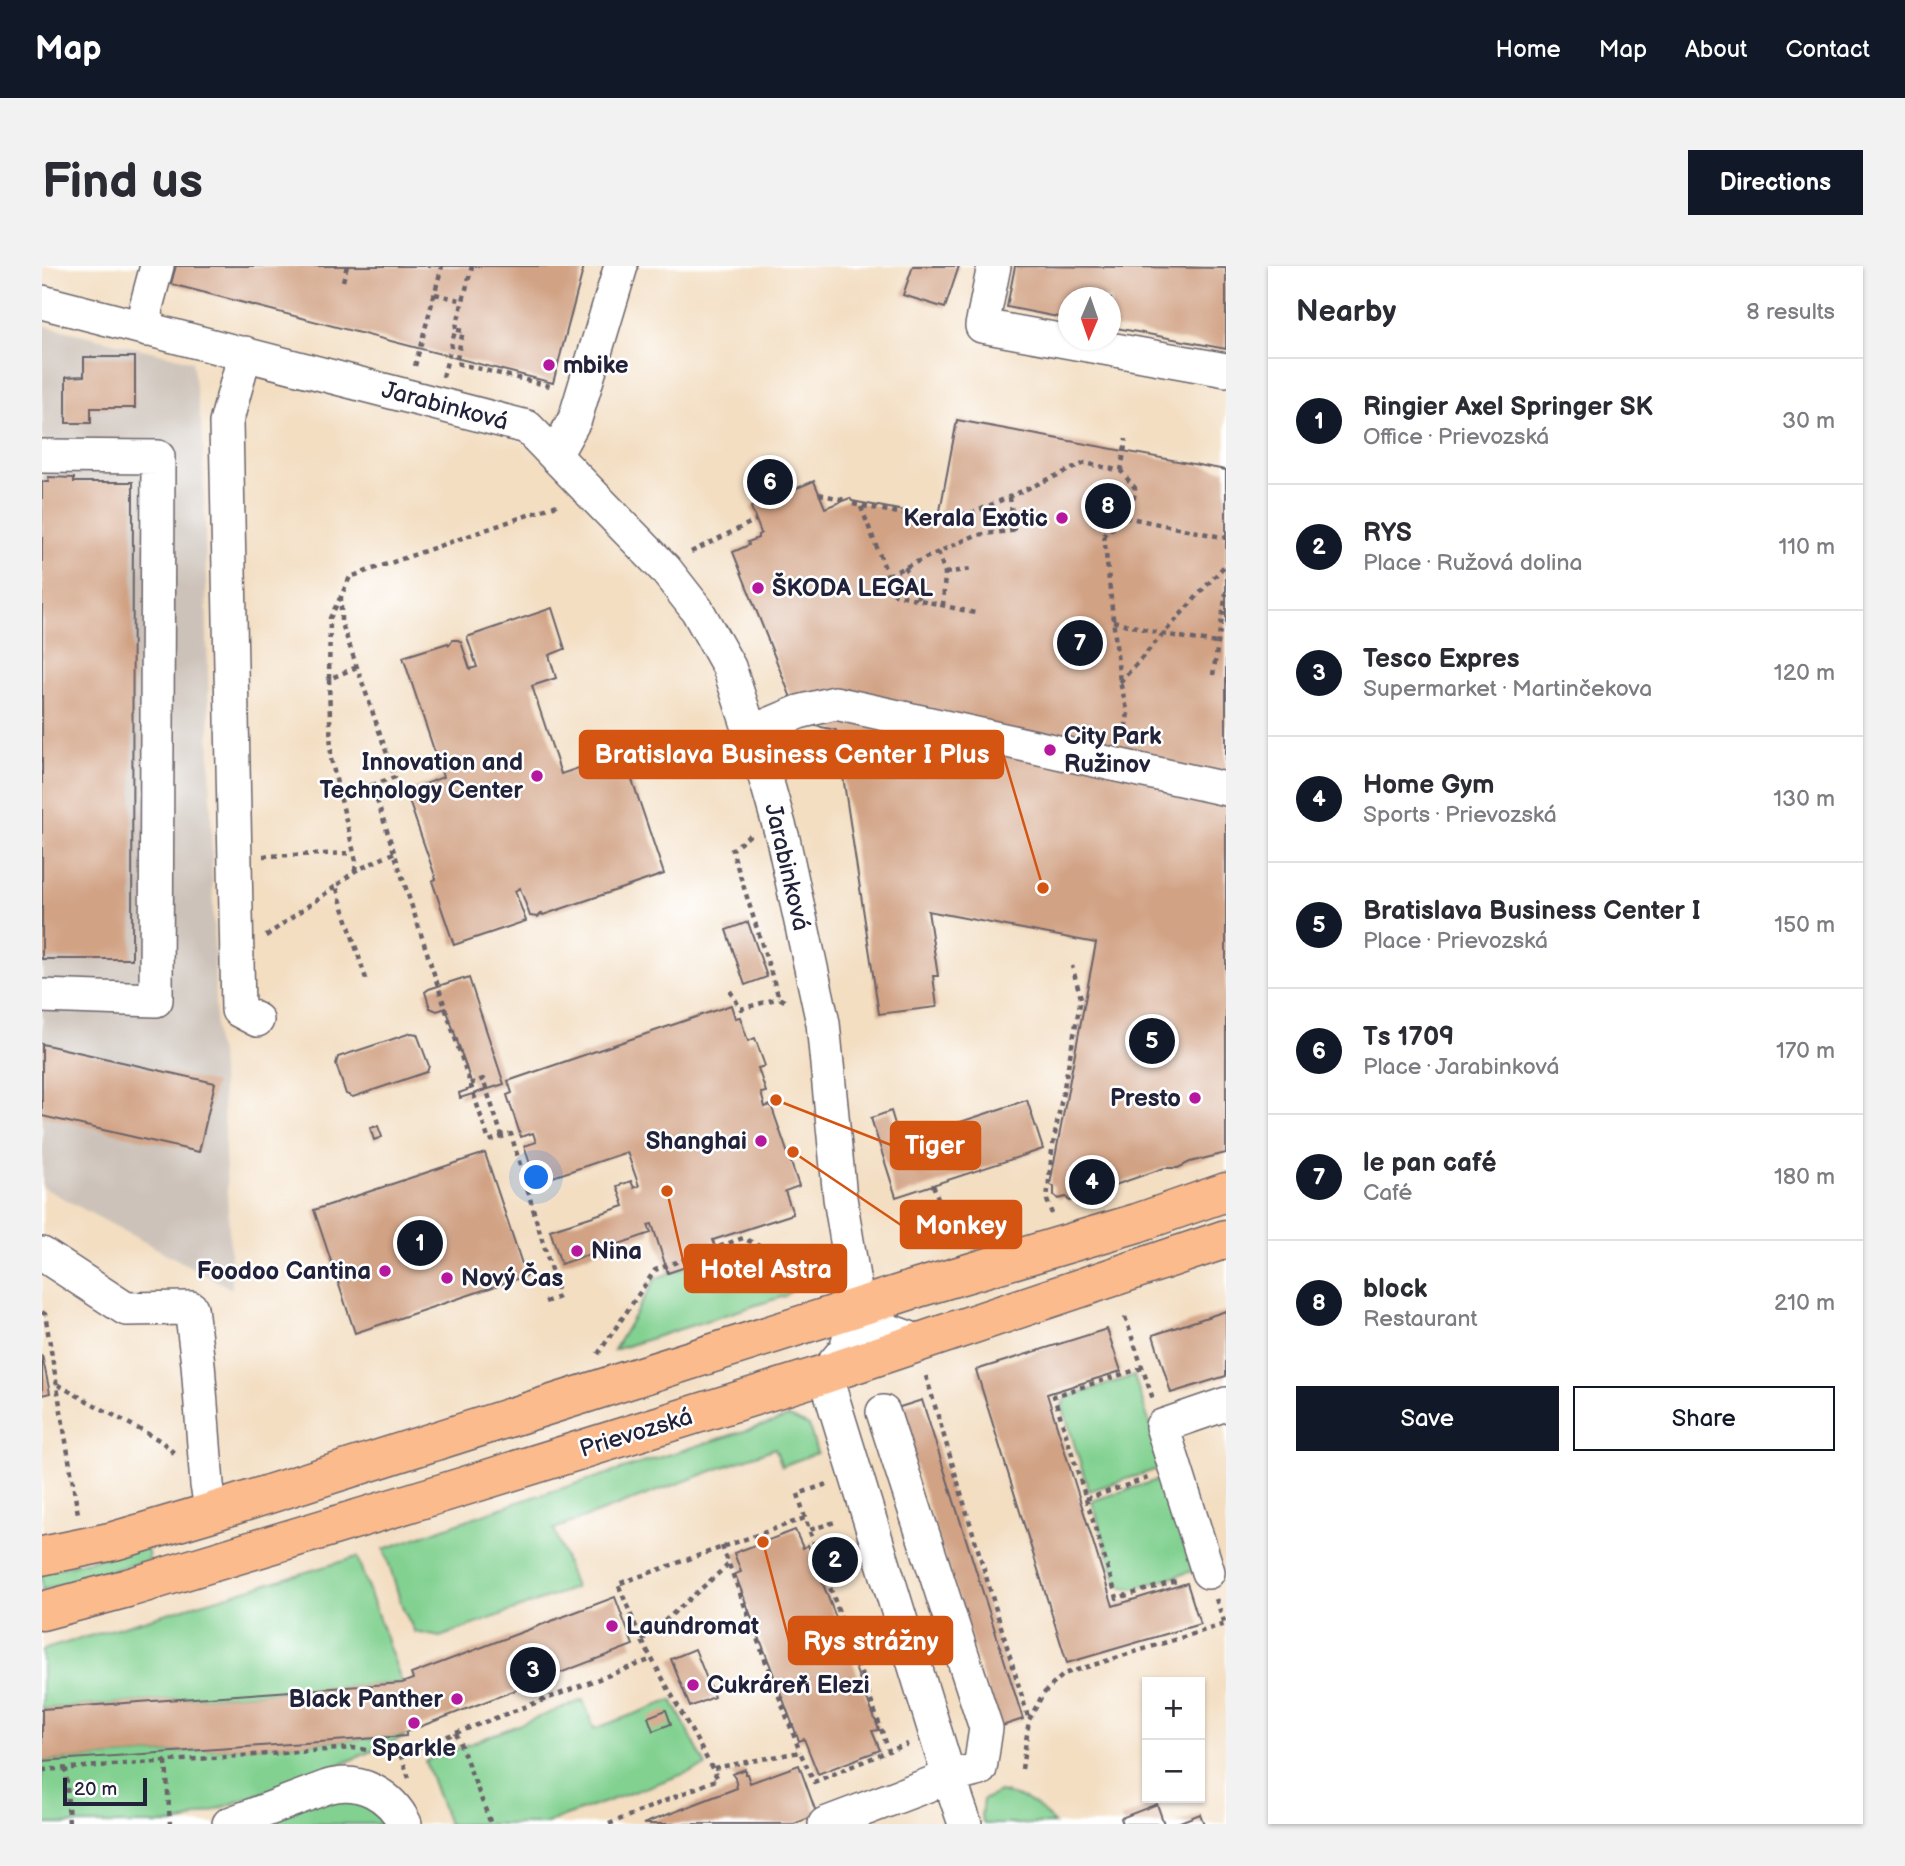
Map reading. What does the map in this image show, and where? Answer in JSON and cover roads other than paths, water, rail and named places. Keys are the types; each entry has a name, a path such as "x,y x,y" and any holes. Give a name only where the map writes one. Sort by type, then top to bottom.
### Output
{"main road":[{"path":"42,1556 114,1541 210,1498 858,1308 1137,1223 1226,1192"},
{"name":"Prievozská","path":"42,1611 128,1588 436,1495 825,1374 923,1359 1226,1239"}],"street":[{"path":"147,330 146,307 156,266"},
{"path":"555,455 575,419 621,266"},
{"path":"994,266 982,326 1226,370"},
{"name":"Jarabinková","path":"42,302 527,427 665,569 697,610 729,667 776,813 822,1023 840,1198 858,1308 846,1349 825,1374"},
{"path":"245,353 228,412 226,437 238,1010 257,1020"},
{"path":"42,456 158,457 158,485 156,1000 42,996"},
{"path":"751,732 799,712 835,703 1226,789"},
{"path":"42,1254 126,1309 191,1308 210,1498"},
{"path":"858,1308 876,1326 923,1359"},
{"path":"825,1374 964,1773 965,1824"},
{"path":"1208,1572 1162,1426 1226,1404"},
{"path":"825,1824 964,1773 986,1728 883,1412"},
{"path":"229,1824 327,1787 343,1784 367,1788 381,1795 394,1806 405,1824"}],"place":[{"name":"mbike","path":"549,365"},
{"name":"Ts 1709","path":"770,482"},
{"name":"block","path":"1108,506"},
{"name":"Kerala Exotic","path":"1062,518"},
{"name":"ŠKODA LEGAL","path":"758,588"},
{"name":"le pan café","path":"1080,643"},
{"name":"City Park Ružinov","path":"1050,750"},
{"name":"Innovation and Technology Center","path":"537,776"},
{"name":"Bratislava Business Center I Plus","path":"1043,888"},
{"name":"Bratislava Business Center I","path":"1152,1041"},
{"name":"Presto","path":"1195,1098"},
{"name":"Tiger","path":"776,1100"},
{"name":"Shanghai","path":"761,1141"},
{"name":"Monkey","path":"793,1152"},
{"name":"Home Gym","path":"1092,1182"},
{"name":"Hotel Astra","path":"667,1191"},
{"name":"Ringier Axel Springer SK","path":"420,1243"},
{"name":"Nina","path":"577,1251"},
{"name":"Foodoo Cantina","path":"385,1271"},
{"name":"Nový Čas","path":"447,1278"},
{"name":"Rys strážny","path":"763,1542"},
{"name":"RYS","path":"835,1560"},
{"name":"Laundromat","path":"612,1626"},
{"name":"Tesco Expres","path":"533,1670"},
{"name":"Cukráreň Elezi","path":"693,1685"},
{"name":"Black Panther","path":"457,1699"},
{"name":"Sparkle","path":"414,1723"}]}
